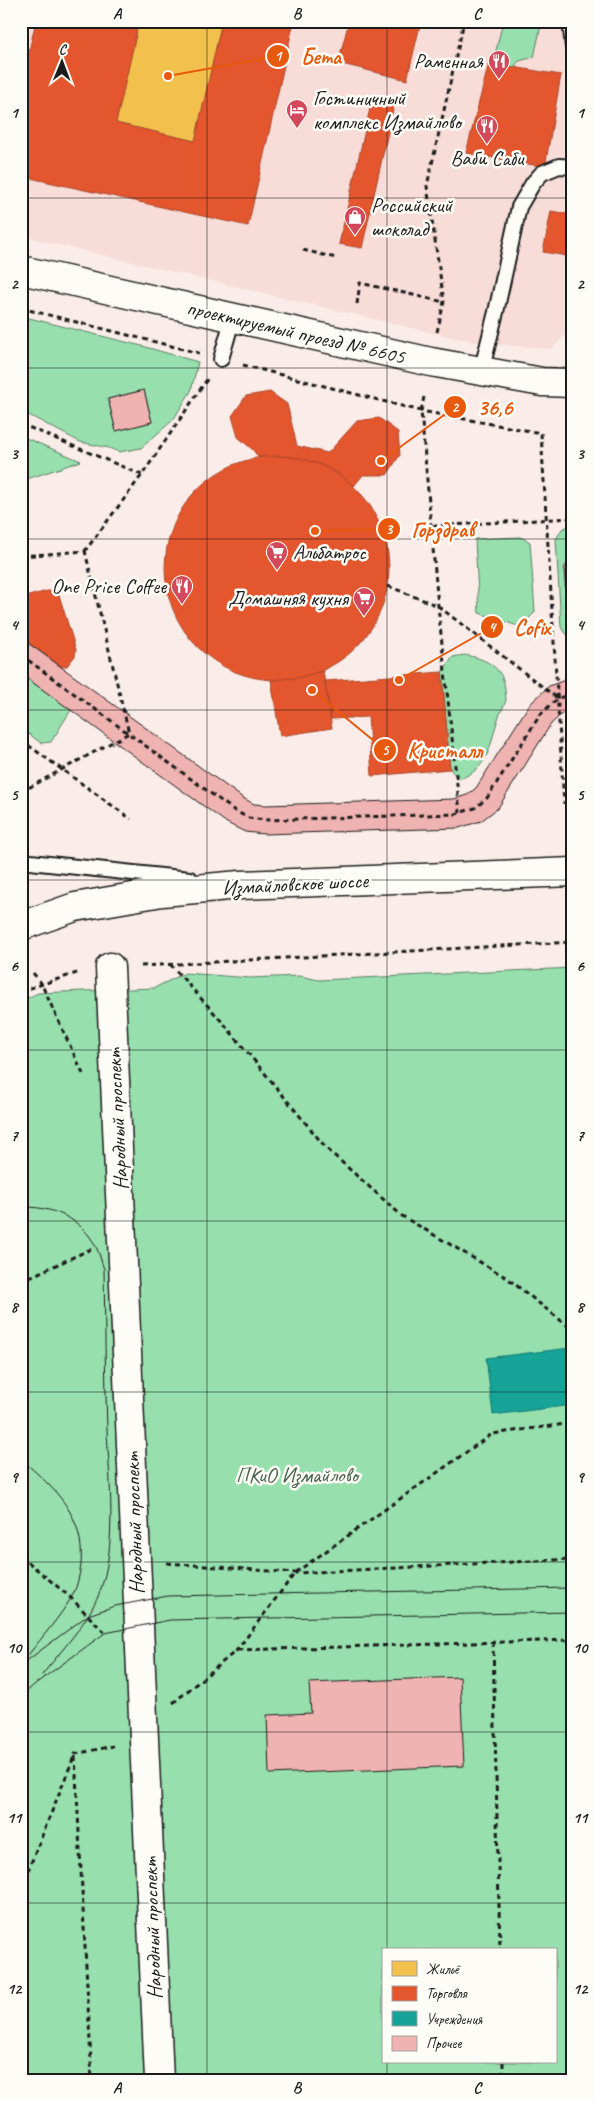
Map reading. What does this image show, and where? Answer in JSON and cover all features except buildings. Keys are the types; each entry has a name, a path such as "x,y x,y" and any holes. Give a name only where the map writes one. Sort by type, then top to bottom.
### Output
{"street":[{"name":"проектируемый проезд № 6605","path":"21,270 481,372 542,382 573,383"},
{"name":"Измайловское шоссе","path":"21,926 75,908 162,892 240,885 573,872"},
{"name":"Народный проспект","path":"110,967 159,2080"}],"lane":[{"path":"570,21 573,47"},
{"path":"481,372 519,207 542,172 559,166 573,167"},
{"path":"222,359 233,317"},
{"path":"21,861 240,885"}],"path":[{"path":"437,334 444,302 427,186 464,21"},
{"path":"303,250 336,258"},
{"path":"357,304 360,283 444,302"},
{"path":"21,308 421,411 541,433 564,804"},
{"path":"21,556 85,551 142,475 222,359"},
{"path":"424,397 421,411 438,606 460,813"},
{"path":"21,424 142,475"},
{"path":"432,526 573,518"},
{"path":"85,551 129,733"},
{"path":"388,586 438,606 557,699"},
{"path":"21,655 235,811 250,818 265,820 460,813 474,808 487,798 540,715 557,699 573,693"},
{"path":"21,792 129,733"},
{"path":"21,740 131,819"},
{"path":"22,990 74,972 110,967 573,942"},
{"path":"170,964 225,1025 327,1148 341,1161 402,1216 507,1278 573,1330"},
{"path":"33,973 41,983 86,1081"},
{"path":"21,1281 122,1235"},
{"path":"75,1754 144,1739 155,1718 237,1650 295,1573 492,1434 573,1423"},
{"path":"21,1556 71,1598 105,1633 139,1636"},
{"path":"136,1560 295,1573 573,1559"},
{"path":"237,1650 573,1640"},
{"path":"493,1642 500,1948"},
{"path":"21,1888 75,1754"},
{"path":"75,1754 92,2080"},
{"path":"503,2064 503,2080"}],"shaded area":[{"name":"Гостиничный комплекс Измайлово","path":"21,21 573,21 573,333 568,333 551,349 488,344 437,334 21,236"}],"green space":[{"path":"503,21 542,21 534,57 519,61 514,67 493,63"},
{"path":"21,316 198,362 191,391 173,420 141,448 119,452 80,442 21,411","holes":["144,390 152,422 116,431 108,399"]},
{"path":"21,436 81,461 21,481"},
{"path":"573,524 573,561 568,562 566,595 573,601 573,638 569,637 561,627 556,539 562,529"},
{"path":"520,537 530,542 535,612 521,627 479,613 475,539"},
{"path":"464,655 479,658 491,664 501,674 506,700 482,764 469,775 459,779 450,769 442,672 453,657"},
{"path":"21,674 71,710 51,742 41,743 21,728"},
{"name":"ПКиО Измайлово","path":"573,968 573,2080 21,2080 21,1001 38,993 154,988 185,973 250,978 300,976 319,980"}],"tram line":[{"path":"21,1207 43,1209 74,1221 90,1237 104,1269 106,1409 111,1512 109,1555 105,1575 94,1605 74,1636 42,1675"},
{"path":"21,1459 46,1482 66,1505 73,1518 81,1547 81,1565 78,1582 73,1594 56,1620 29,1654"},
{"path":"21,1665 88,1615 115,1606 168,1596 573,1588"},
{"path":"21,1697 35,1684 105,1633 170,1620 573,1612"}],"place":[{"name":"Бета","path":"168,76"},
{"name":"Раменная","path":"499,80"},
{"name":"Гостиничный комплекс Измайлово","path":"297,129"},
{"name":"Ваби Саби","path":"487,145"},
{"name":"Российский шоколад","path":"355,236"},
{"name":"36,6","path":"381,461"},
{"name":"Горздрав","path":"315,531"},
{"name":"Альбатрос","path":"277,571"},
{"name":"One Price Coffee","path":"182,605"},
{"name":"Домашняя кухня","path":"364,617"},
{"name":"Cofix","path":"399,680"},
{"name":"Кристалл","path":"312,690"}]}
